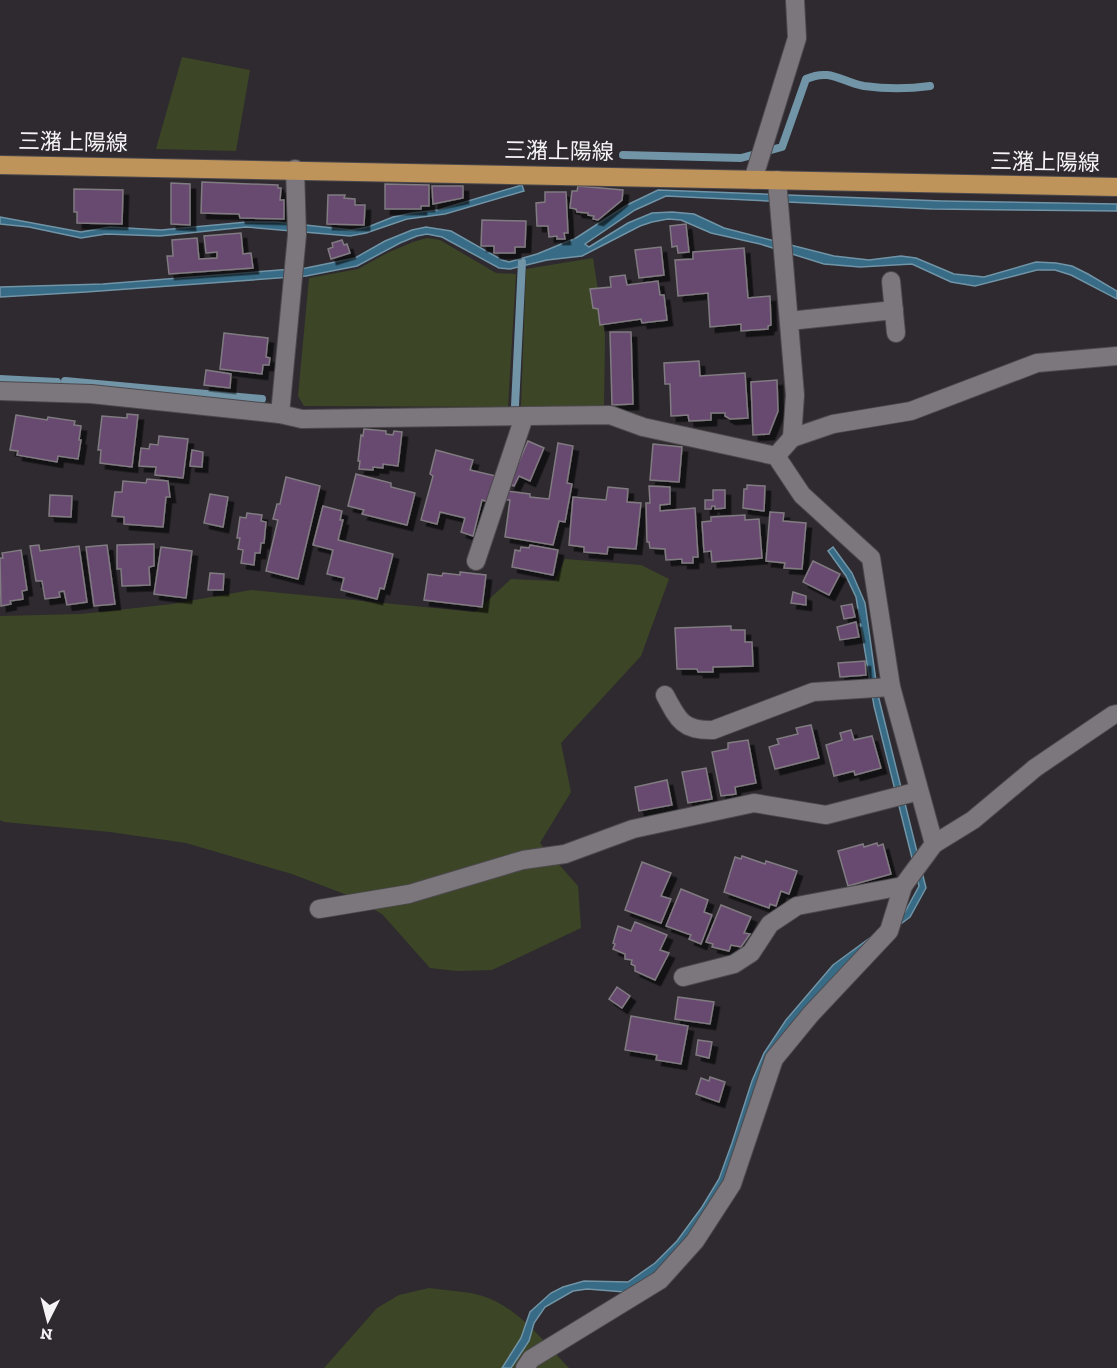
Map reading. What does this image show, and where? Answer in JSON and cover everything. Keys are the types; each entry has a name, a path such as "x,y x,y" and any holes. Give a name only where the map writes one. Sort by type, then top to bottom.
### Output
{"main road":[{"name":"三潴上陽線","path":"0,165 295,169 753,180 778,193 1117,187"}],"street":[{"path":"753,180 797,38 795,0"},
{"path":"280,414 297,235 295,169"},
{"path":"778,193 795,395 792,438"},
{"path":"891,281 897,333"},
{"path":"789,321 894,310"},
{"path":"776,456 792,438 833,424 912,411 1037,363 1117,356"},
{"path":"0,391 91,394 280,414 302,419 610,416 643,427 776,456 802,495 871,558 880,688 907,794 934,844"},
{"path":"476,561 524,417"},
{"path":"665,695 678,721 697,731 713,730 813,692 880,688"},
{"path":"525,1368 531,1359 660,1280 695,1241 732,1184 774,1059 811,1014 889,931 913,874 934,844 974,820 1035,768 1117,714"},
{"path":"319,909 408,894 523,860 565,854 633,829 754,803 826,815 907,794"},
{"path":"683,977 734,964 751,953 770,924 798,906 913,874"}],"green space":[{"path":"182,57 250,70 236,151 156,149"},
{"path":"427,238 440,240 496,273 516,274 508,407 304,406 298,396 309,278 358,269 387,253"},
{"path":"593,258 605,335 604,407 521,406 526,269"},
{"path":"565,559 641,565 669,579 641,656 561,743 571,792 540,843 578,886 581,928 492,970 457,971 430,968 382,914 347,895 292,874 186,843 0,820 0,616 81,614 172,604 251,590 475,612 511,579 554,581"},
{"path":"429,1288 471,1293 500,1304 537,1333 569,1368 324,1368 377,1308 399,1295"}],"water":[{"path":"522,185 524,191 445,214 407,219 350,236 246,227 160,236 106,234 81,238 29,227 0,224 0,217 81,232 110,227 161,230 247,222 277,222 352,230 368,227 393,217 438,210"},
{"path":"658,190 942,201 1117,204 1117,211 932,209 666,196 635,210 585,244 589,247 628,223 652,213 694,214 724,228 834,256 869,260 901,256 916,258 954,274 984,277 1036,262 1072,266 1117,291 1117,299 1071,275 1055,270 1037,270 975,286 951,282 912,264 860,267 824,264 760,244 711,233 681,220 668,219 640,226 582,256 547,260 510,269 499,268 442,237 427,234 400,243 357,266 306,276 0,297 0,287 103,284 306,268 355,258 385,241 426,227 451,231 509,262 537,254 576,238 627,205"},
{"path":"833,547 852,573 865,603 878,695 926,888 910,917 842,968 792,1024 724,1184 691,1234 653,1275 625,1292 587,1289 573,1291 545,1307 534,1323 529,1341 511,1368 502,1368 521,1338 530,1312 551,1293 584,1281 628,1282 655,1263 677,1241 719,1179 752,1081 764,1053 786,1020 833,965 905,912 919,886 874,706 856,597 846,576 828,551"}],"building":[{"path":"202,182 278,185 278,188 281,188 280,200 284,200 284,219 240,218 239,214 201,213"},
{"path":"171,183 190,184 190,225 171,224"},
{"path":"385,184 429,185 429,206 421,206 421,209 385,209"},
{"path":"432,186 463,186 463,198 433,204"},
{"path":"578,186 623,190 622,200 598,220 593,219 594,216 588,213 577,212 576,209 570,208 572,191 577,191"},
{"path":"74,189 123,190 122,224 77,223 77,212 74,212"},
{"path":"545,192 566,192 568,233 564,233 565,239 557,239 557,236 549,237 548,226 537,226 536,203 545,202"},
{"path":"328,195 345,195 344,198 355,199 355,205 365,205 364,225 327,224"},
{"path":"482,220 526,221 525,247 515,247 515,253 494,253 494,246 481,246"},
{"path":"686,224 689,252 678,253 677,246 672,247 670,226"},
{"path":"241,233 243,254 251,253 253,268 169,274 167,256 173,256 172,240 197,238 199,259 217,258 217,252 206,253 204,236"},
{"path":"342,240 344,245 347,244 350,253 331,259 328,249 333,247 332,243"},
{"path":"661,247 664,275 639,278 635,250"},
{"path":"744,248 748,298 770,296 771,325 768,329 741,331 741,324 710,327 708,293 678,296 675,260 693,259 693,252"},
{"path":"625,275 627,285 658,281 660,295 664,295 667,320 642,323 641,319 600,325 598,309 593,308 590,289 611,287 610,277"},
{"path":"610,332 631,332 633,404 612,405"},
{"path":"224,333 268,338 266,357 270,358 269,365 263,365 262,374 220,369"},
{"path":"699,361 700,376 745,373 748,418 730,419 725,416 725,413 711,413 711,420 689,421 688,415 671,416 670,384 665,384 664,363"},
{"path":"206,370 231,374 230,388 204,385"},
{"path":"777,380 778,411 769,434 753,435 751,382"},
{"path":"127,414 138,415 132,467 100,463 101,450 98,450 102,416 127,418"},
{"path":"16,415 47,420 48,417 75,421 74,425 81,426 78,459 58,456 57,462 17,455 18,451 10,450"},
{"path":"364,429 386,431 386,434 393,435 394,431 402,432 398,466 383,464 383,468 359,469 361,435 363,436"},
{"path":"159,436 188,439 183,478 155,475 156,467 139,466 141,448 149,449 150,444 158,445"},
{"path":"528,441 544,448 530,481 519,476 514,486 509,484"},
{"path":"558,443 573,446 567,483 572,484 565,522 559,521 553,545 505,537 510,500 506,500 507,491 549,499"},
{"path":"653,444 682,447 679,482 650,480"},
{"path":"192,450 203,452 202,467 190,466"},
{"path":"436,450 473,460 470,470 496,476 489,502 482,500 473,536 461,532 465,518 440,512 437,524 421,520 433,476 430,474"},
{"path":"356,474 391,483 391,487 415,493 407,525 362,514 364,510 348,506"},
{"path":"286,477 320,486 298,579 266,571 278,520 273,519 277,504 280,504"},
{"path":"147,479 168,481 170,497 166,497 163,527 124,524 124,517 112,516 115,492 122,492 123,481 146,483"},
{"path":"747,485 765,486 764,511 743,508 744,489 747,489"},
{"path":"649,486 670,487 670,504 660,505 660,511 695,508 698,557 693,557 693,563 682,563 682,559 666,560 665,549 650,548 647,542 646,503 650,503"},
{"path":"608,487 628,489 627,502 641,503 636,549 608,547 607,554 584,552 584,547 569,545 573,497 606,500"},
{"path":"713,490 725,490 725,508 715,509 715,506 712,506 711,509 705,509 705,500 713,500"},
{"path":"210,494 228,497 223,527 204,523"},
{"path":"50,495 72,496 71,517 49,516"},
{"path":"323,506 342,511 340,520 343,520 338,540 393,554 384,589 380,588 377,599 341,590 344,578 327,574 333,550 313,545"},
{"path":"770,512 784,513 783,521 806,523 802,569 784,568 785,563 766,561"},
{"path":"247,513 262,515 261,521 266,522 264,543 261,543 260,553 255,553 254,565 241,563 243,550 238,549 240,517 246,518"},
{"path":"745,515 745,520 759,519 762,558 712,562 711,551 704,552 702,522 711,521 711,517"},
{"path":"154,544 154,566 149,567 150,585 122,586 121,569 117,569 117,545"},
{"path":"39,545 40,551 79,546 87,602 67,605 64,591 59,592 60,597 45,599 42,581 36,581 30,546"},
{"path":"107,545 115,604 94,606 86,547"},
{"path":"530,545 558,550 553,575 512,567 515,550 520,551 521,547 529,548"},
{"path":"161,547 192,551 186,598 154,594"},
{"path":"21,550 27,590 22,591 23,599 10,601 11,604 1,606 0,558 3,558 2,553"},
{"path":"813,561 840,574 829,595 803,582"},
{"path":"460,572 486,575 482,607 424,600 428,574 460,575"},
{"path":"210,573 224,574 223,590 208,590"},
{"path":"793,592 806,596 806,605 791,603"},
{"path":"852,604 855,617 844,619 841,606"},
{"path":"856,622 859,637 840,640 837,627"},
{"path":"731,626 731,630 745,630 745,642 752,642 753,666 713,667 713,672 677,669 675,628"},
{"path":"865,661 866,675 840,677 838,663"},
{"path":"811,725 819,758 775,769 769,747 779,744 777,739 798,734 796,728"},
{"path":"851,730 854,740 872,736 881,768 855,775 854,771 834,776 826,745 842,740 840,733"},
{"path":"748,740 756,783 735,787 736,794 721,796 712,752 728,749 728,743"},
{"path":"706,768 712,799 688,803 682,772"},
{"path":"667,780 672,805 639,811 635,787"},
{"path":"877,843 878,846 883,844 891,874 848,886 838,851 863,844 864,847"},
{"path":"742,856 797,871 789,894 781,891 776,906 770,904 769,908 724,892 735,857 741,859"},
{"path":"642,862 671,873 661,896 671,899 661,923 625,910"},
{"path":"681,889 708,900 704,912 712,915 701,944 689,939 691,935 666,926"},
{"path":"721,905 751,917 744,933 750,934 741,947 731,945 729,951 712,947 713,944 706,942"},
{"path":"635,922 667,935 660,950 669,953 655,980 635,971 635,966 631,964 632,960 625,959 625,954 613,949 618,926 631,931"},
{"path":"617,987 630,996 622,1008 609,999"},
{"path":"678,997 714,1002 710,1024 675,1019"},
{"path":"631,1016 688,1026 681,1064 656,1060 657,1055 625,1050"},
{"path":"698,1040 712,1042 709,1058 696,1055"},
{"path":"710,1077 725,1082 719,1102 696,1094 701,1078 709,1081"}],"waterway":[{"path":"623,155 741,158 782,147 806,79 815,76 829,75 872,87 930,86"},
{"path":"515,406 522,262"},
{"path":"0,379 57,382"},
{"path":"65,381 262,399"}]}
